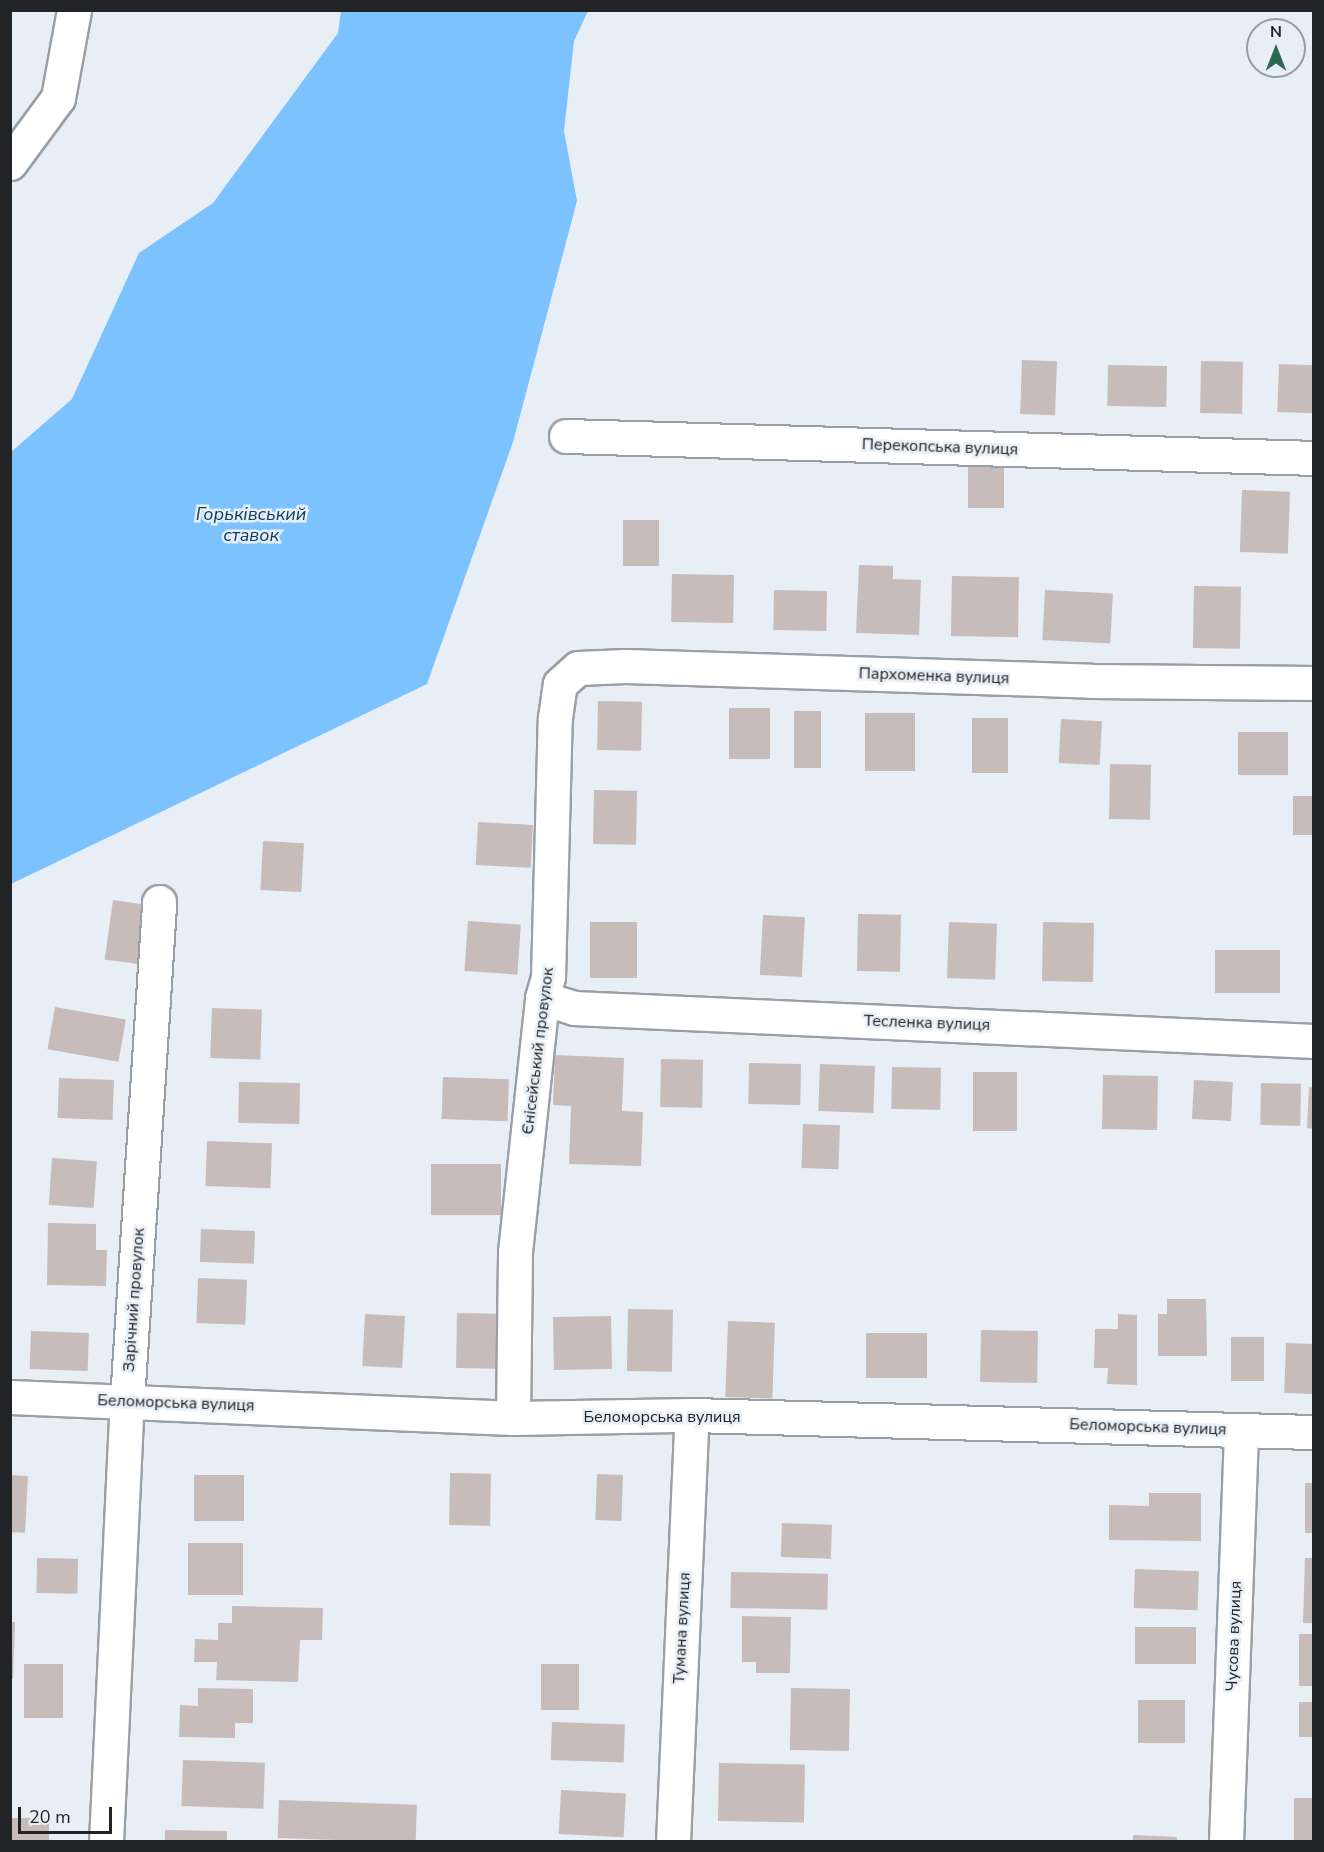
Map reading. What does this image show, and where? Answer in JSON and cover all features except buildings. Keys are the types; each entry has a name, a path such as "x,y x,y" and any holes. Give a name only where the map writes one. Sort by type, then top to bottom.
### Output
{"street":[{"path":"10,163 16,158 57,98 74,10"},
{"name":"Перекопська вулиця","path":"566,435 1314,458"},
{"name":"Пархоменка вулиця","path":"560,684 578,668 625,666 1092,681 1314,683"},
{"name":"Єнісейський провулок","path":"513,1418 515,1252 542,998 548,977 555,718 560,684"},
{"name":"Зарічний провулок","path":"106,1842 127,1400 159,902"},
{"name":"Тесленка вулиця","path":"542,998 574,1008 1314,1041"},
{"name":"Беломорська вулиця","path":"10,1397 127,1400 513,1418 692,1415 1314,1432"},
{"name":"Тумана вулиця","path":"673,1842 692,1415"},
{"name":"Чусова вулиця","path":"1226,1842 1242,1430"}],"water":[{"name":"Горьківський ставок","path":"341,11 588,11 574,41 564,131 577,201 513,442 427,684 11,884 11,452 72,399 139,253 213,203 338,33"}]}
